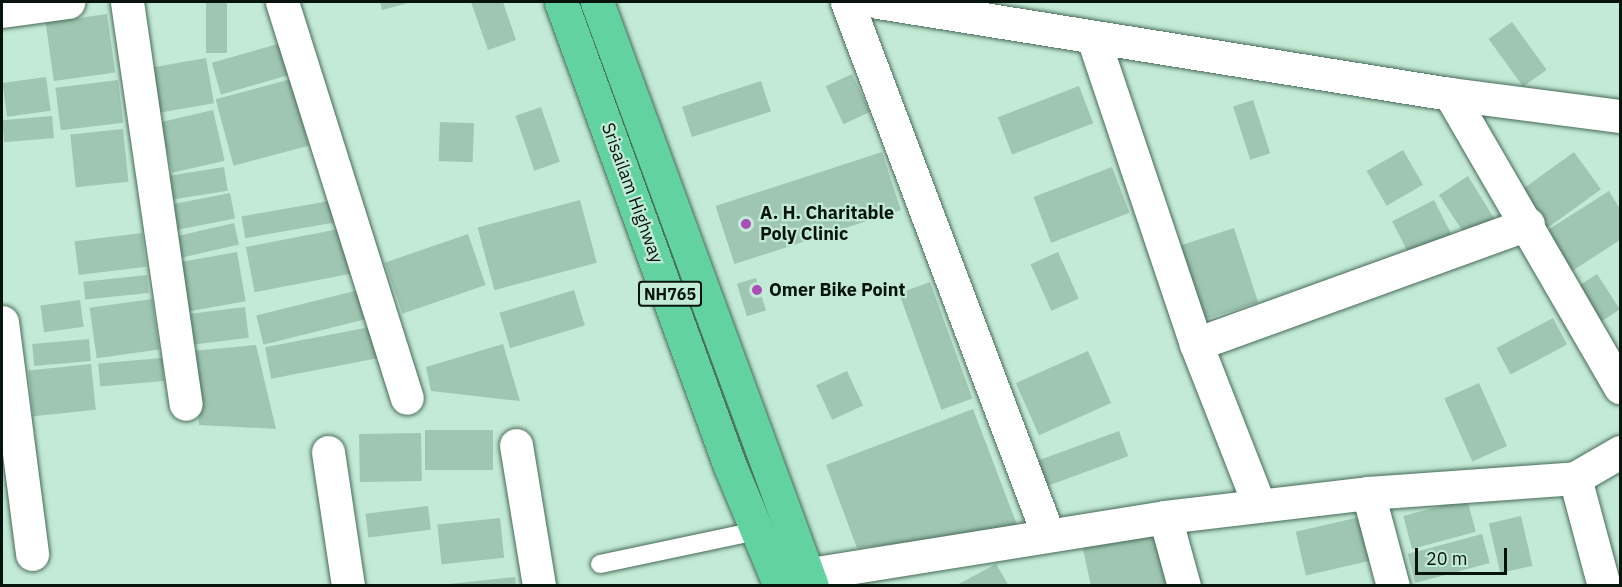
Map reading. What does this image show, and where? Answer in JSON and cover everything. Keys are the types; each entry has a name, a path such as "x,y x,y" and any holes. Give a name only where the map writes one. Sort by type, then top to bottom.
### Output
{"highway":[{"name":"Srisailam Highway","path":"561,2 757,531 794,580"},
{"name":"Srisailam Highway","path":"597,2 794,580"}],"street":[{"path":"2,12 68,2"},
{"path":"127,2 186,404"},
{"path":"282,2 407,398"},
{"path":"847,2 1047,532"},
{"path":"878,2 1450,94 1620,116"},
{"path":"1093,38 1196,344 1259,505"},
{"path":"1450,94 1528,224 1620,387"},
{"path":"1196,344 1528,224"},
{"path":"2,322 32,554"},
{"path":"516,445 539,585"},
{"path":"328,452 348,585"},
{"path":"794,580 1047,532 1368,493 1575,478 1620,452"},
{"path":"1575,478 1604,585"},
{"path":"1368,493 1393,585"},
{"path":"1165,517 1184,585"}],"lane":[{"path":"600,564 757,531"}],"building":[{"path":"206,2 227,2 227,53 206,53"},
{"path":"380,2 412,2 382,10"},
{"path":"471,2 503,2 516,40 488,50"},
{"path":"107,14 115,72 54,81 46,23"},
{"path":"1512,22 1547,70 1523,87 1489,39"},
{"path":"281,43 290,75 221,95 212,63"},
{"path":"206,58 214,103 157,113 149,68"},
{"path":"852,74 870,112 843,124 826,86"},
{"path":"46,77 51,111 7,117 2,83"},
{"path":"291,79 309,146 234,166 216,99"},
{"path":"118,80 123,123 61,130 55,88"},
{"path":"761,81 771,111 692,137 682,107"},
{"path":"1079,86 1093,123 1012,155 998,117"},
{"path":"1253,100 1270,153 1250,160 1233,106"},
{"path":"541,107 560,162 534,171 515,116"},
{"path":"213,110 225,161 172,173 160,122"},
{"path":"52,116 54,138 4,142 2,120"},
{"path":"440,122 474,123 473,162 439,161"},
{"path":"123,129 129,182 76,187 70,135"},
{"path":"1403,150 1423,185 1387,206 1367,171"},
{"path":"882,152 901,210 734,264 716,206"},
{"path":"1574,152 1601,189 1544,230 1517,193"},
{"path":"224,167 228,191 167,200 163,177"},
{"path":"1112,167 1130,213 1051,243 1034,197"},
{"path":"1468,176 1499,226 1467,238 1439,195"},
{"path":"1609,191 1620,209 1620,240 1572,271 1546,231"},
{"path":"230,193 235,219 171,231 166,205"},
{"path":"335,200 339,222 245,238 241,216"},
{"path":"580,200 597,263 494,290 478,227"},
{"path":"1434,200 1454,239 1412,261 1392,221"},
{"path":"234,223 239,244 181,258 177,236"},
{"path":"344,228 353,273 255,292 246,247"},
{"path":"1234,228 1258,302 1202,320 1178,246"},
{"path":"142,233 146,267 79,275 75,241"},
{"path":"468,234 486,285 402,314 385,263"},
{"path":"237,252 246,301 187,312 178,262"},
{"path":"1058,252 1079,299 1051,311 1031,264"},
{"path":"1597,274 1620,309 1598,323 1575,288"},
{"path":"147,275 149,293 85,300 83,282"},
{"path":"756,278 766,311 747,316 737,284"},
{"path":"930,282 972,399 941,410 899,293"},
{"path":"363,289 370,318 264,345 256,316"},
{"path":"574,290 585,325 510,348 499,313"},
{"path":"152,299 159,350 97,358 90,308"},
{"path":"80,300 84,327 44,332 40,306"},
{"path":"245,307 249,338 194,344 190,314"},
{"path":"1553,318 1567,344 1511,375 1496,348"},
{"path":"375,326 381,357 271,379 265,347"},
{"path":"89,339 91,361 34,366 32,344"},
{"path":"503,344 520,401 431,391 426,367"},
{"path":"256,345 276,429 199,425 192,351"},
{"path":"1088,351 1111,403 1039,435 1016,383"},
{"path":"162,358 164,381 100,386 98,364"},
{"path":"91,364 96,410 33,416 28,371"},
{"path":"847,371 863,405 832,420 816,385"},
{"path":"1479,383 1507,446 1472,461 1444,398"},
{"path":"973,409 1019,530 857,548 826,465"},
{"path":"425,430 493,430 493,470 425,470"},
{"path":"1119,431 1128,456 1046,486 1037,461"},
{"path":"421,433 422,481 360,482 359,434"},
{"path":"1467,499 1476,532 1412,549 1403,516"},
{"path":"428,506 431,530 368,537 365,514"},
{"path":"1364,516 1374,560 1306,576 1296,532"},
{"path":"1521,516 1532,566 1500,573 1489,523"},
{"path":"500,518 504,558 442,564 437,525"},
{"path":"1152,525 1166,586 1091,586 1081,540"},
{"path":"1482,534 1490,563 1415,583 1408,554"},
{"path":"996,564 1009,586 955,586"},
{"path":"515,577 516,586 449,586 449,584"}],"place":[{"name":"A. H. Charitable Poly Clinic","path":"746,224"},
{"name":"Omer Bike Point","path":"757,290"}]}
